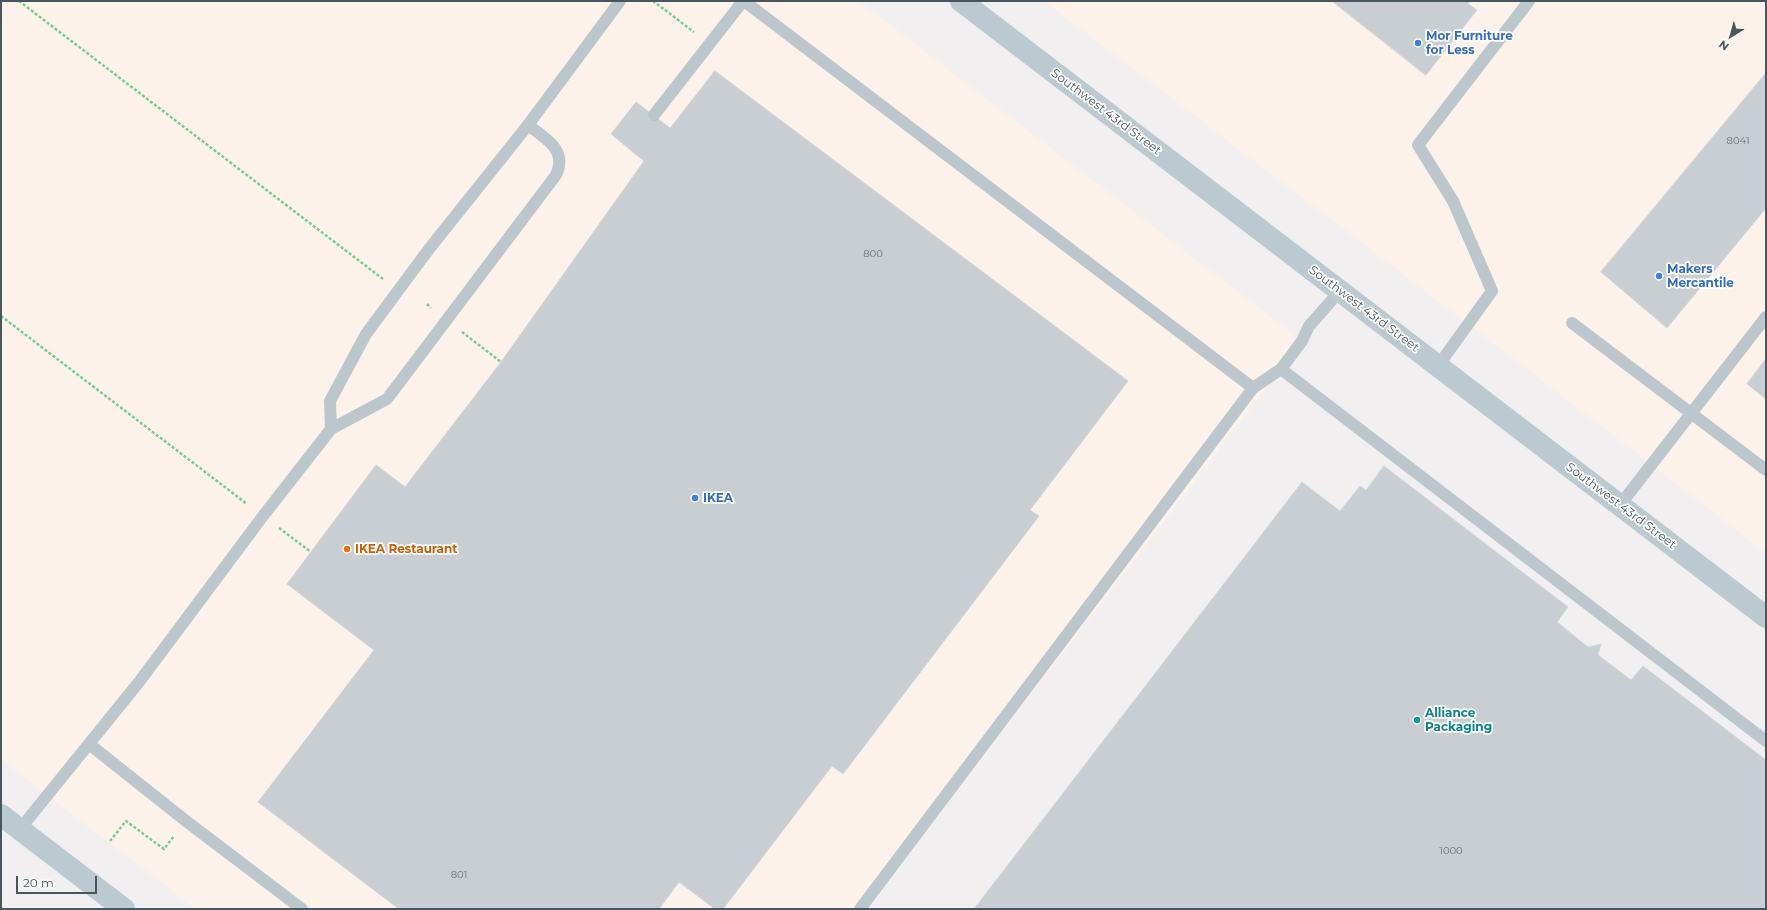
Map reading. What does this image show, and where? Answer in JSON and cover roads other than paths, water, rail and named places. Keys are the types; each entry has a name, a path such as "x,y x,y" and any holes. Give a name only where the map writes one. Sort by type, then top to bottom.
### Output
{"main road":[{"name":"Southwest 43rd Street","path":"961,1 1766,617"},
{"path":"1,815 124,909"}],"lane":[{"path":"331,429 330,401 366,334 429,249 528,125 620,1"},
{"path":"654,116 744,1 1253,388"},
{"path":"1438,366 1492,291 1453,201 1418,145 1530,1"},
{"path":"20,829 139,682 331,429 387,398 556,175 561,165 553,144 528,125"},
{"path":"860,909 1253,388 1281,369 1302,341 1309,326 1340,291"},
{"path":"1620,505 1766,317"},
{"path":"1572,323 1766,470"},
{"path":"1281,369 1766,741"},
{"path":"89,744 186,821 302,909"}],"place":[{"name":"Mor Furniture for Less","path":"1418,43"},
{"name":"Makers Mercantile","path":"1659,276"},
{"name":"IKEA","path":"695,498"},
{"name":"IKEA Restaurant","path":"347,549"},
{"name":"Alliance Packaging","path":"1417,720"}]}
